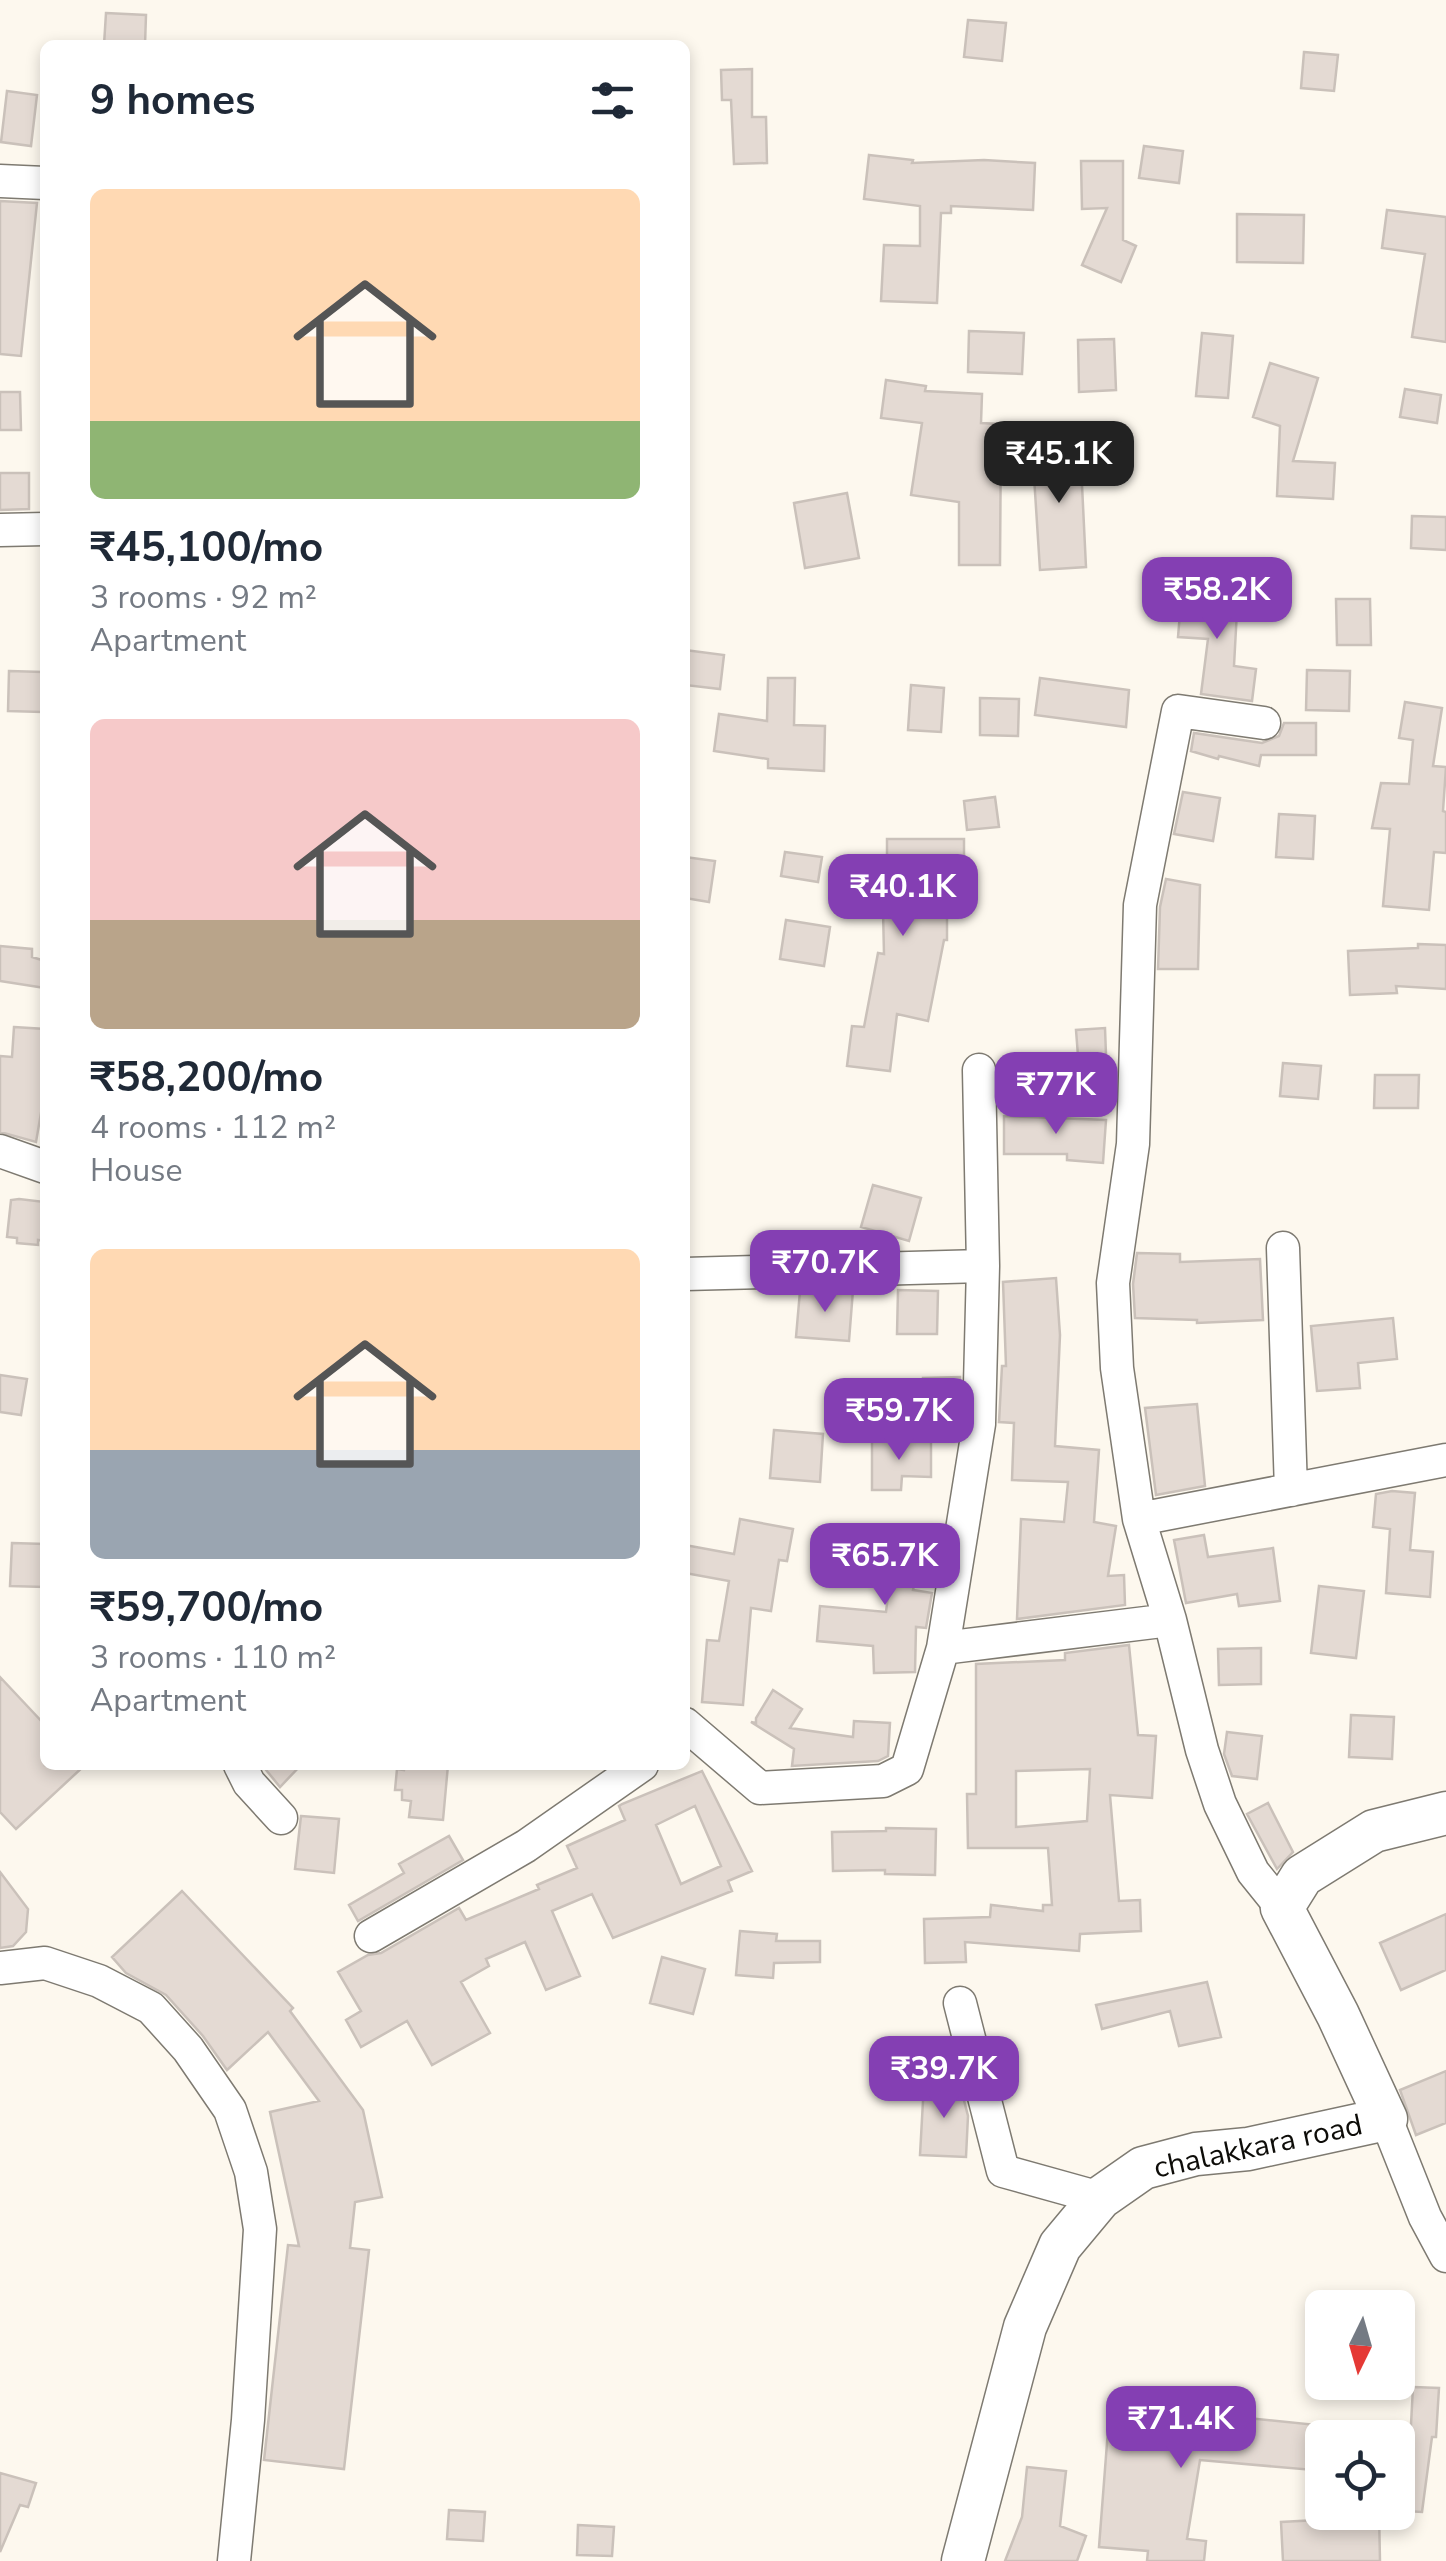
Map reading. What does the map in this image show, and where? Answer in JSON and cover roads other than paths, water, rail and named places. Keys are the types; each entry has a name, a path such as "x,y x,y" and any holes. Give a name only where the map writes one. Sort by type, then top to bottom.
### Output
{"main road":[{"path":"1282,1908 1302,1876 1374,1831 1446,1813"},
{"name":"chalakkara road","path":"963,2561 1025,2327 1060,2246 1100,2198 1143,2168 1196,2154 1248,2149 1386,2119 1282,1908"}],"street":[{"path":"0,181 40,183"},
{"path":"0,530 40,529"},
{"path":"1264,723 1178,711 1140,905 1133,1144 1113,1283 1117,1368 1139,1519 1220,1804 1253,1872 1282,1908"},
{"path":"690,1732 760,1788 883,1781 907,1769 943,1648 978,1424 983,1266 979,1070"},
{"path":"0,1151 40,1164"},
{"path":"1283,1248 1291,1490"},
{"path":"690,1274 983,1266"},
{"path":"1139,1519 1446,1460"},
{"path":"943,1648 1170,1620"},
{"path":"242,1770 249,1783 281,1818"},
{"path":"371,1936 526,1846 635,1770"},
{"path":"0,1968 48,1978 100,1981 151,2008 188,2050 230,2110 251,2172 260,2229 234,2561"},
{"path":"960,2003 1003,2171 1100,2198"},
{"path":"1386,2119 1425,2217 1446,2256"}]}
